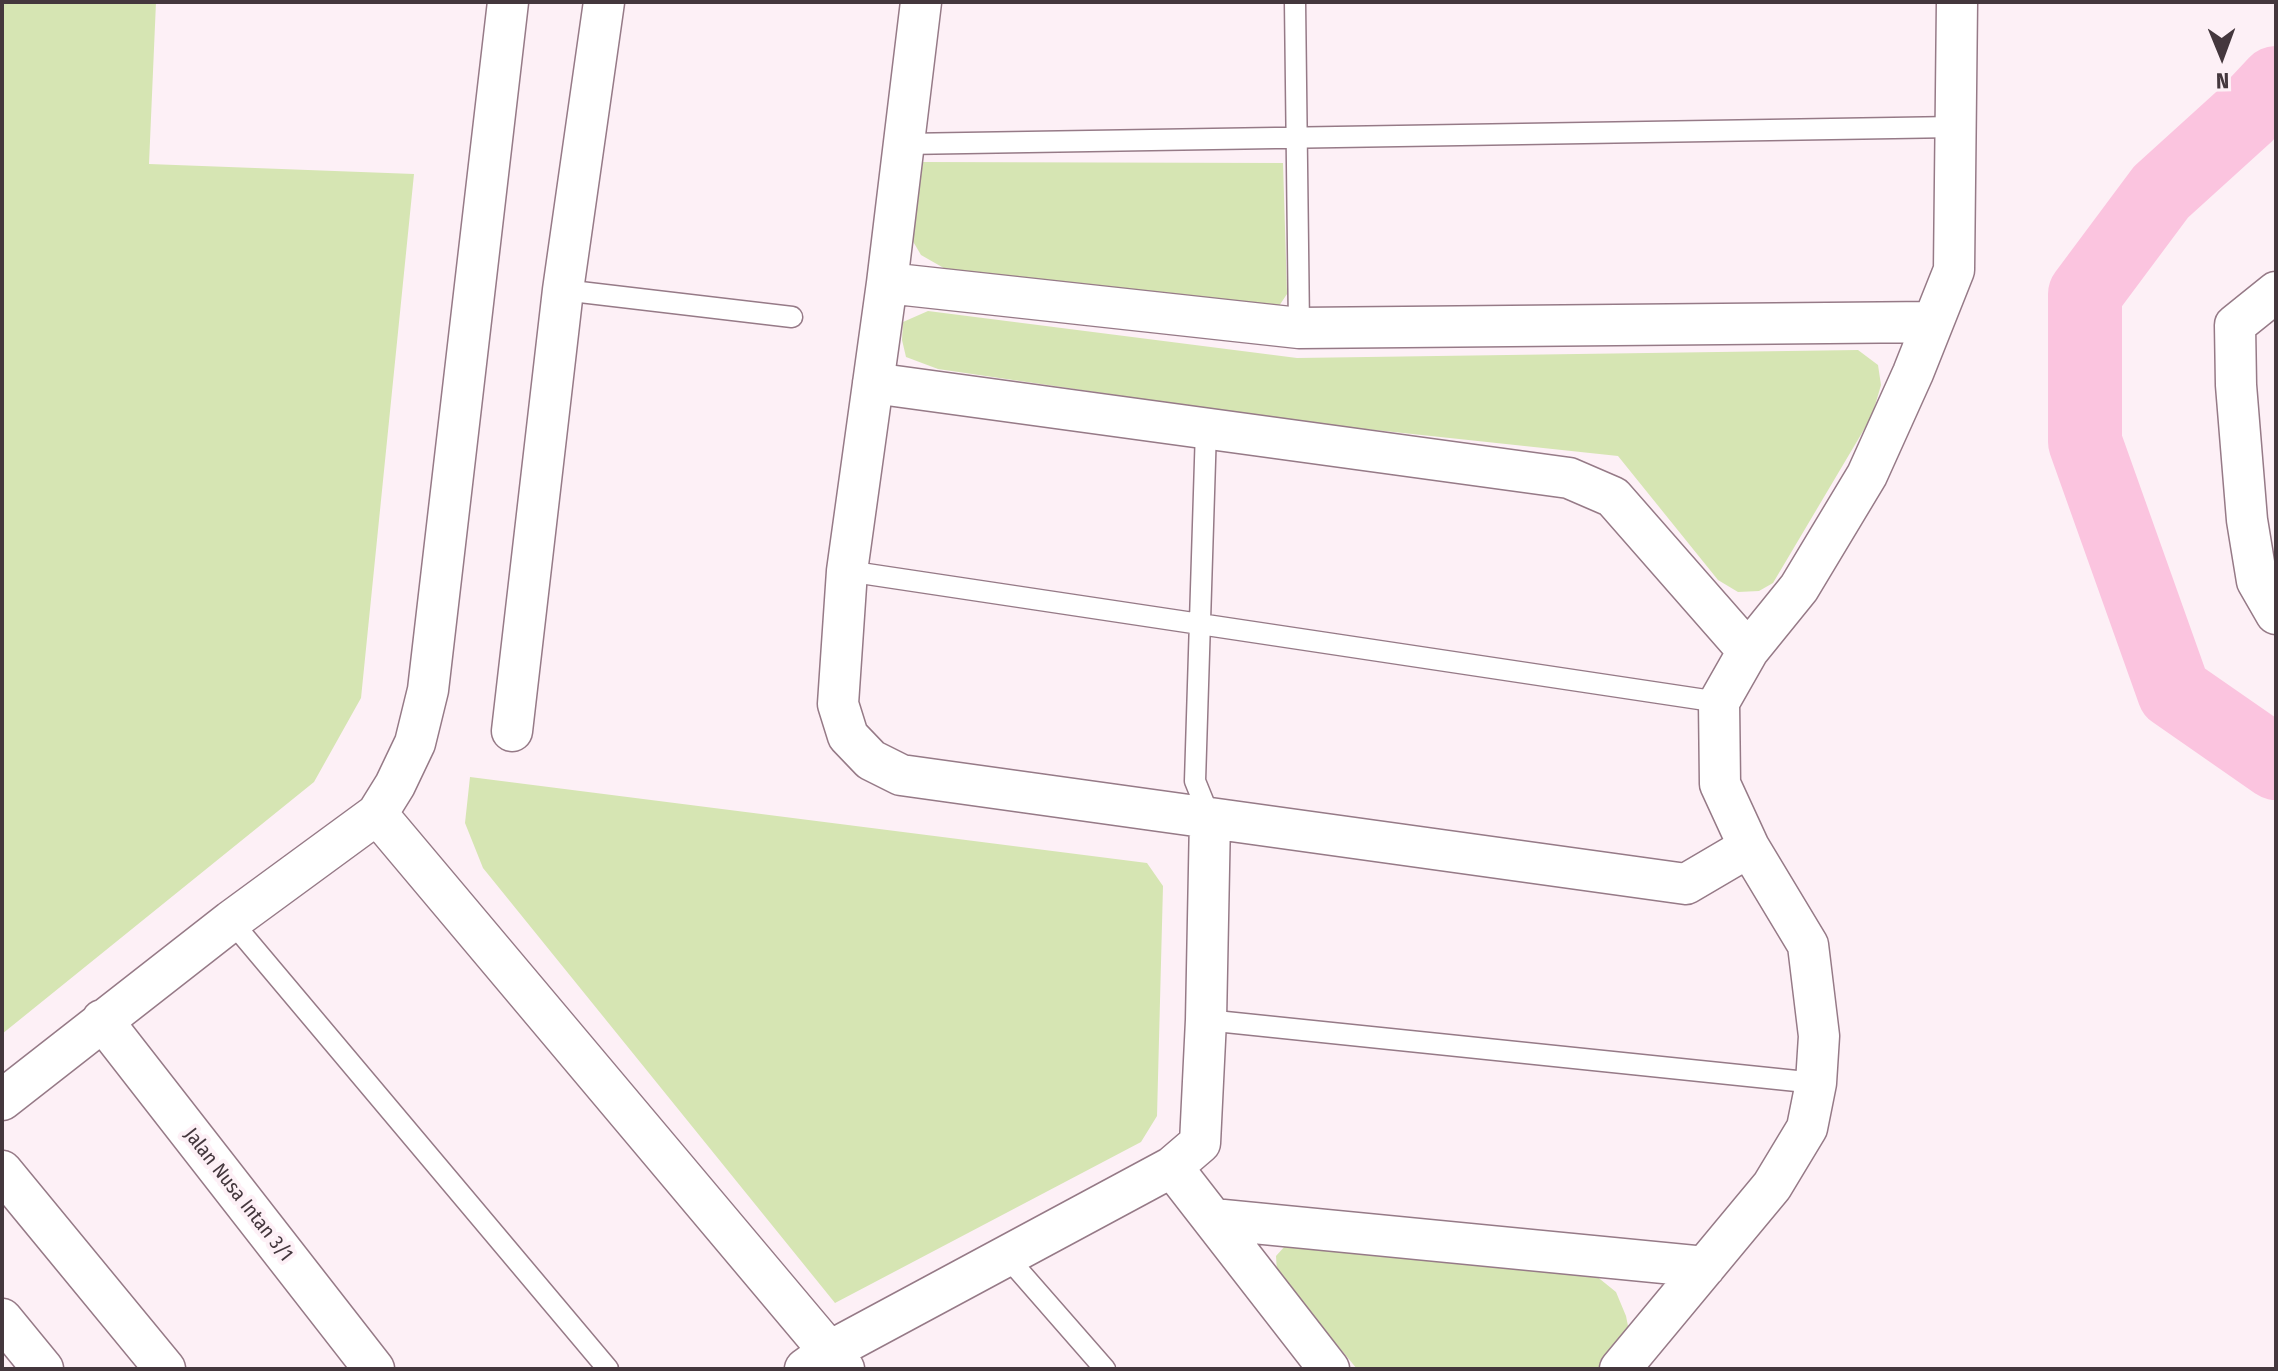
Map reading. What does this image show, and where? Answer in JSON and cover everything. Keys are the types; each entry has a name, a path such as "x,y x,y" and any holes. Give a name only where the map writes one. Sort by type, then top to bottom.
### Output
{"street":[{"path":"2,1100 231,921 377,814 415,743 428,690 508,2"},
{"path":"512,731 563,290 604,2"},
{"path":"921,2 887,283 847,571 838,704 848,736 871,760 901,775 1686,884 1749,847"},
{"path":"1620,1369 1779,1174 1807,1128 1816,1083 1819,1036 1808,945 1749,847 1720,784 1719,702 1748,651 1799,588 1867,475 1913,373 1954,270 1957,2"},
{"path":"887,283 1299,328 1933,322"},
{"path":"2276,292 2235,325 2236,385 2247,520 2257,581 2276,614"},
{"path":"873,383 1569,478 1613,497 1748,651"},
{"path":"377,814 826,1363 1007,1257 1172,1167 1200,1143 1210,818"},
{"name":"Jalan Nusa Intan 3/1","path":"102,1020 374,1369"},
{"path":"1172,1167 1329,1369"},
{"path":"2,1171 165,1369"},
{"path":"1213,1219 1705,1267"},
{"path":"2,1319 43,1369"}],"lane":[{"path":"1295,2 1299,328"},
{"path":"904,144 1955,127"},
{"path":"563,290 792,317"},
{"path":"1206,429 1195,781 1210,818"},
{"path":"847,571 1719,702"},
{"path":"231,921 608,1369"},
{"path":"1206,1020 1816,1083"},
{"path":"1007,1257 1105,1369"}],"green space":[{"path":"2,2 156,2 149,164 414,174 361,698 314,782 2,1034"},
{"path":"923,162 1283,163 1287,294 1279,306 949,271 921,255 911,238"},
{"path":"928,311 1297,358 1858,350 1878,365 1881,385 1872,416 1773,583 1759,591 1738,592 1718,580 1618,456 1300,422 938,369 906,357 902,340 903,322"},
{"path":"470,777 1147,863 1163,886 1157,1116 1141,1142 835,1303 483,868 465,823"},
{"path":"1285,1246 1590,1271 1616,1292 1629,1331 1597,1369 1357,1369 1277,1272 1276,1256"}],"waterway":[{"path":"2276,83 2247,114 2161,192 2085,294 2085,442 2174,692 2276,763"}]}
